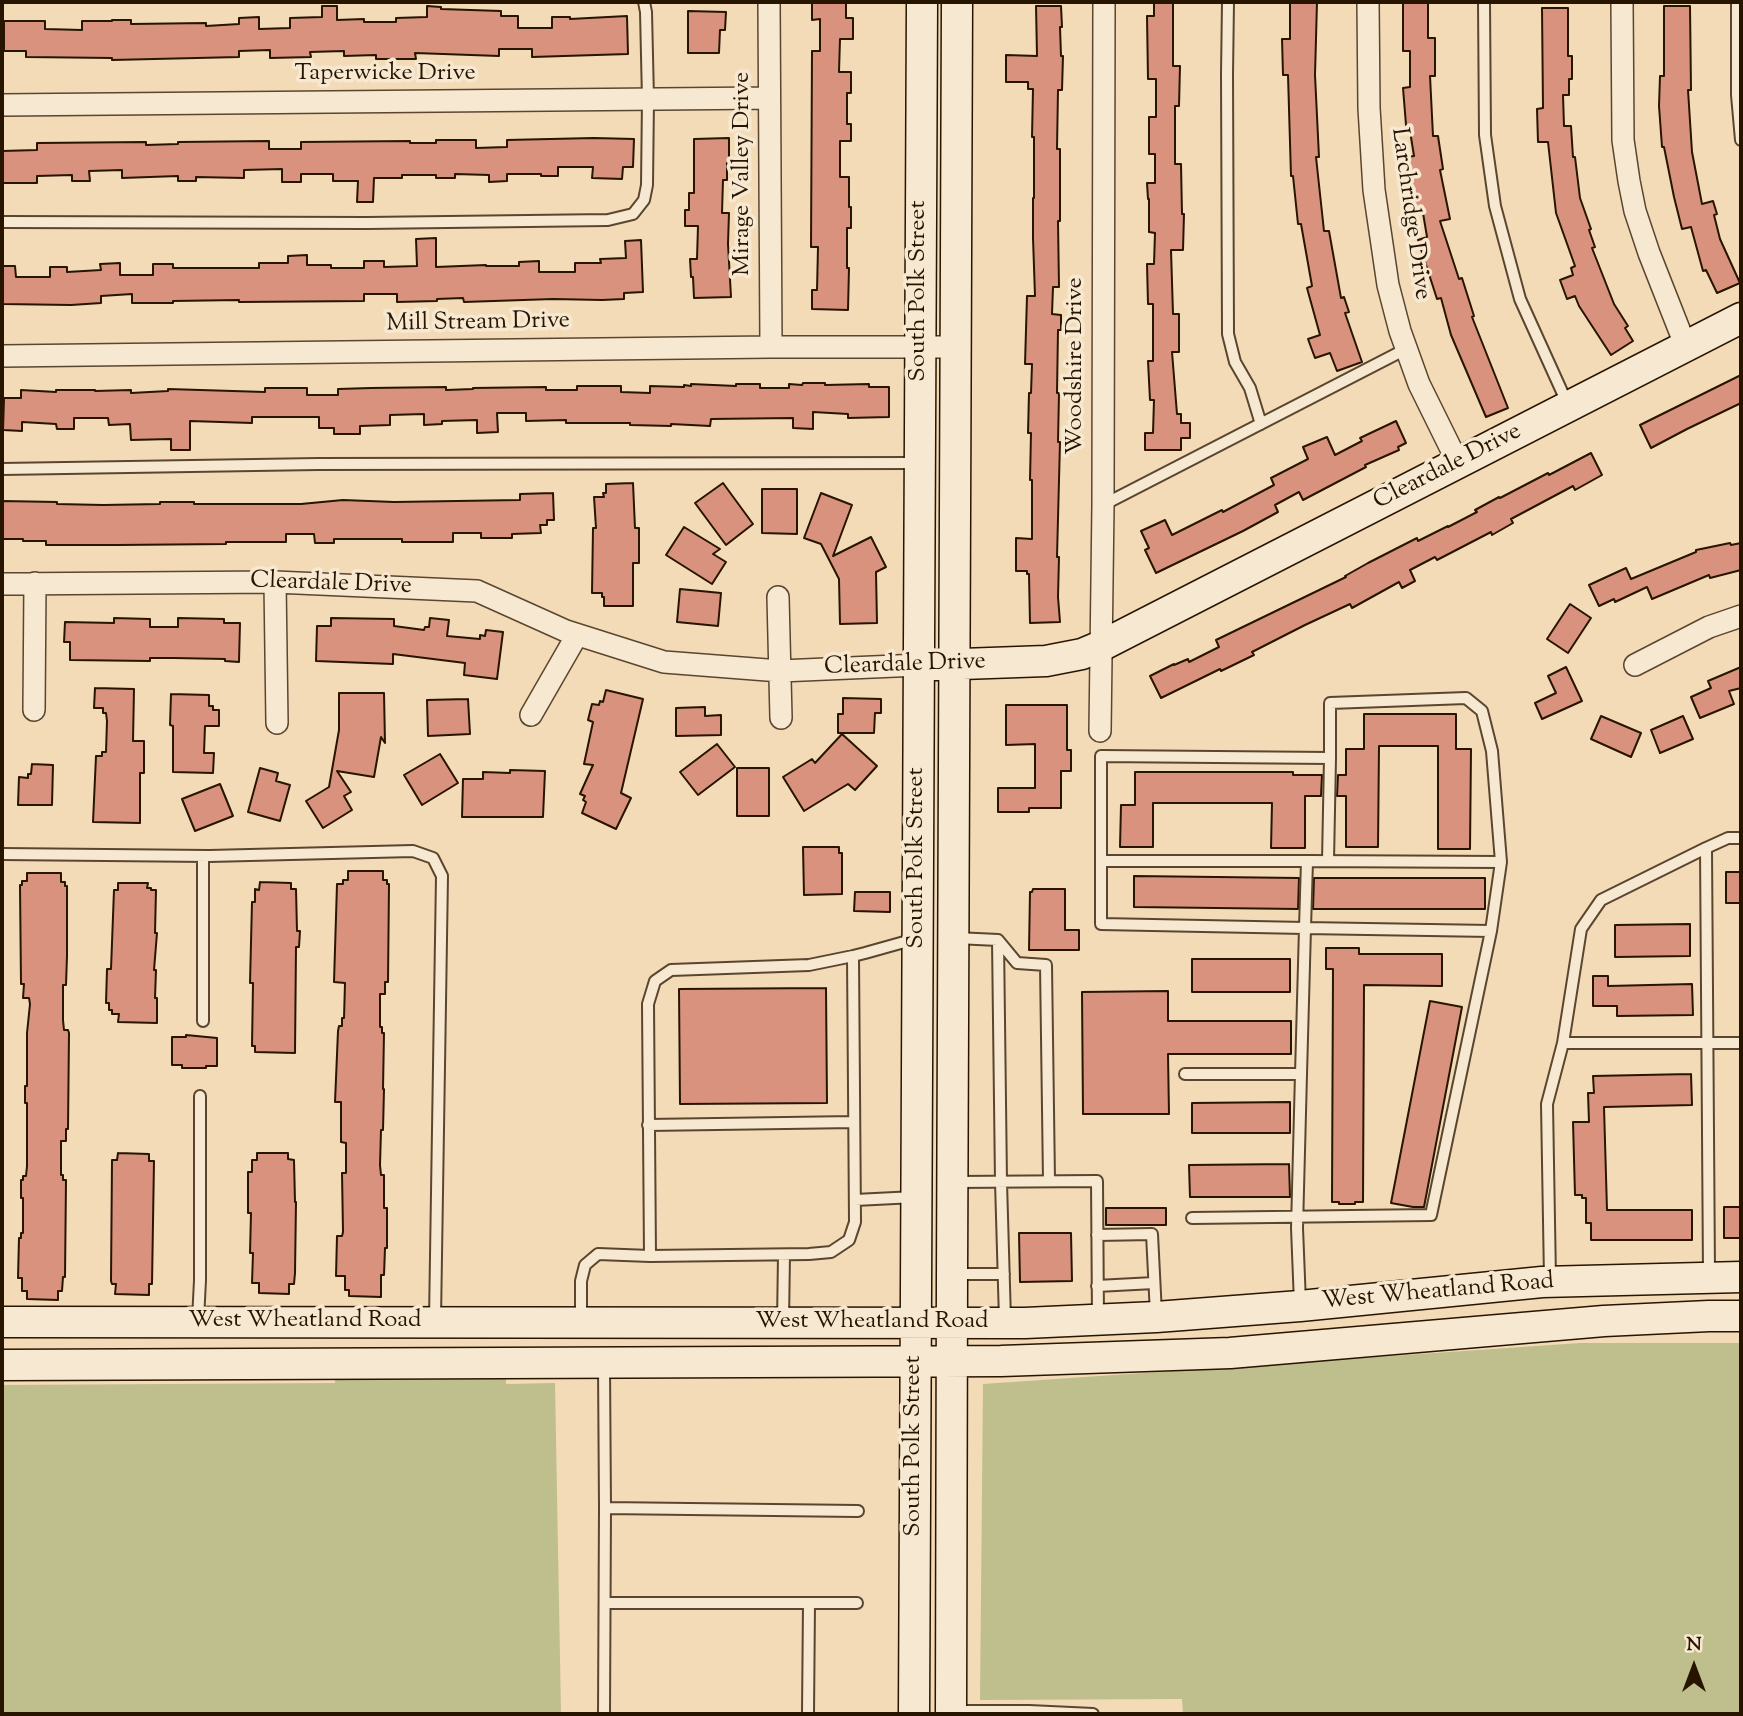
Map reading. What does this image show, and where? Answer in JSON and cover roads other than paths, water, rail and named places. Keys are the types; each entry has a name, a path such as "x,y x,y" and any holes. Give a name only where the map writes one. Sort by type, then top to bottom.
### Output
{"main road":[{"name":"South Polk Street","path":"914,1714 922,2"},
{"name":"South Polk Street","path":"951,1713 957,2"},
{"name":"Cleardale Drive","path":"919,665 1046,661 1082,654 1101,646 1741,318"},
{"path":"918,938 953,938"},
{"path":"1709,1277 1709,1316"},
{"name":"West Wheatland Road","path":"2,1322 1098,1321 1300,1306 1550,1282 1741,1277"},
{"path":"1300,1306 1301,1347"},
{"name":"West Wheatland Road","path":"2,1365 1014,1361 1186,1355 1604,1321 1741,1316"},
{"path":"178,1364 188,1322"},
{"path":"434,1363 435,1322"}],"street":[{"name":"Mirage Valley Drive","path":"769,2 771,347"},
{"name":"Woodshire Drive","path":"1100,731 1104,2"},
{"name":"Larchridge Drive","path":"1368,2 1368,108 1374,190 1388,285 1400,331 1419,384 1458,463"},
{"path":"1622,2 1623,140 1629,181 1635,211 1649,253 1686,347"},
{"name":"Taperwicke Drive","path":"2,105 769,98"},
{"name":"Mill Stream Drive","path":"2,356 956,347"},
{"path":"275,582 277,723"},
{"name":"Cleardale Drive","path":"2,584 275,582 477,591 566,631 664,662 780,671 919,665"},
{"path":"34,710 35,583"},
{"path":"778,597 780,718"},
{"path":"1635,665 1709,627 1741,616"},
{"path":"531,715 577,635"}],"lane":[{"path":"2,222 367,223 608,220 633,214 644,200 647,185 645,2"},
{"path":"1228,2 1228,334 1236,362 1250,388 1261,424"},
{"path":"1484,2 1485,135 1495,206 1520,299 1569,406"},
{"path":"1737,2 1737,95 1741,140"},
{"path":"1103,506 1406,349"},
{"path":"2,468 332,464 920,463"},
{"path":"1192,1218 1431,1215 1491,931 1501,862 1492,751 1482,711 1466,698 1330,703 1328,861"},
{"path":"1330,758 1101,756 1101,924 1491,931"},
{"path":"1550,1282 1547,1104 1563,1043 1581,929 1601,900 1728,838 1741,838"},
{"path":"1706,848 1709,1277"},
{"path":"2,854 203,856 413,851 433,858 442,876 435,1322"},
{"path":"203,856 203,1021"},
{"path":"1101,861 1501,862"},
{"path":"1300,1306 1297,1217 1307,861"},
{"path":"650,1256 648,1004 655,981 671,970 809,965 918,938"},
{"path":"953,938 998,940 1017,963 1046,965 1049,1181"},
{"path":"998,940 1005,1323"},
{"path":"581,1322 581,1281 585,1265 598,1254 784,1255 831,1252 849,1240 855,1222 853,956"},
{"path":"1563,1043 1741,1043"},
{"path":"1185,1074 1301,1074"},
{"path":"188,1322 200,1280 200,1096"},
{"path":"648,1125 855,1122"},
{"path":"952,1182 1097,1181 1098,1321"},
{"path":"855,1200 916,1197"},
{"path":"1097,1235 1152,1234 1156,1317"},
{"path":"783,1322 784,1255"},
{"path":"951,1274 1004,1274"},
{"path":"1097,1286 1154,1283"},
{"path":"604,1363 604,1714"},
{"path":"605,1508 858,1511"},
{"path":"605,1603 858,1603"},
{"path":"808,1714 809,1603"},
{"path":"951,1713 1093,1714"}]}
